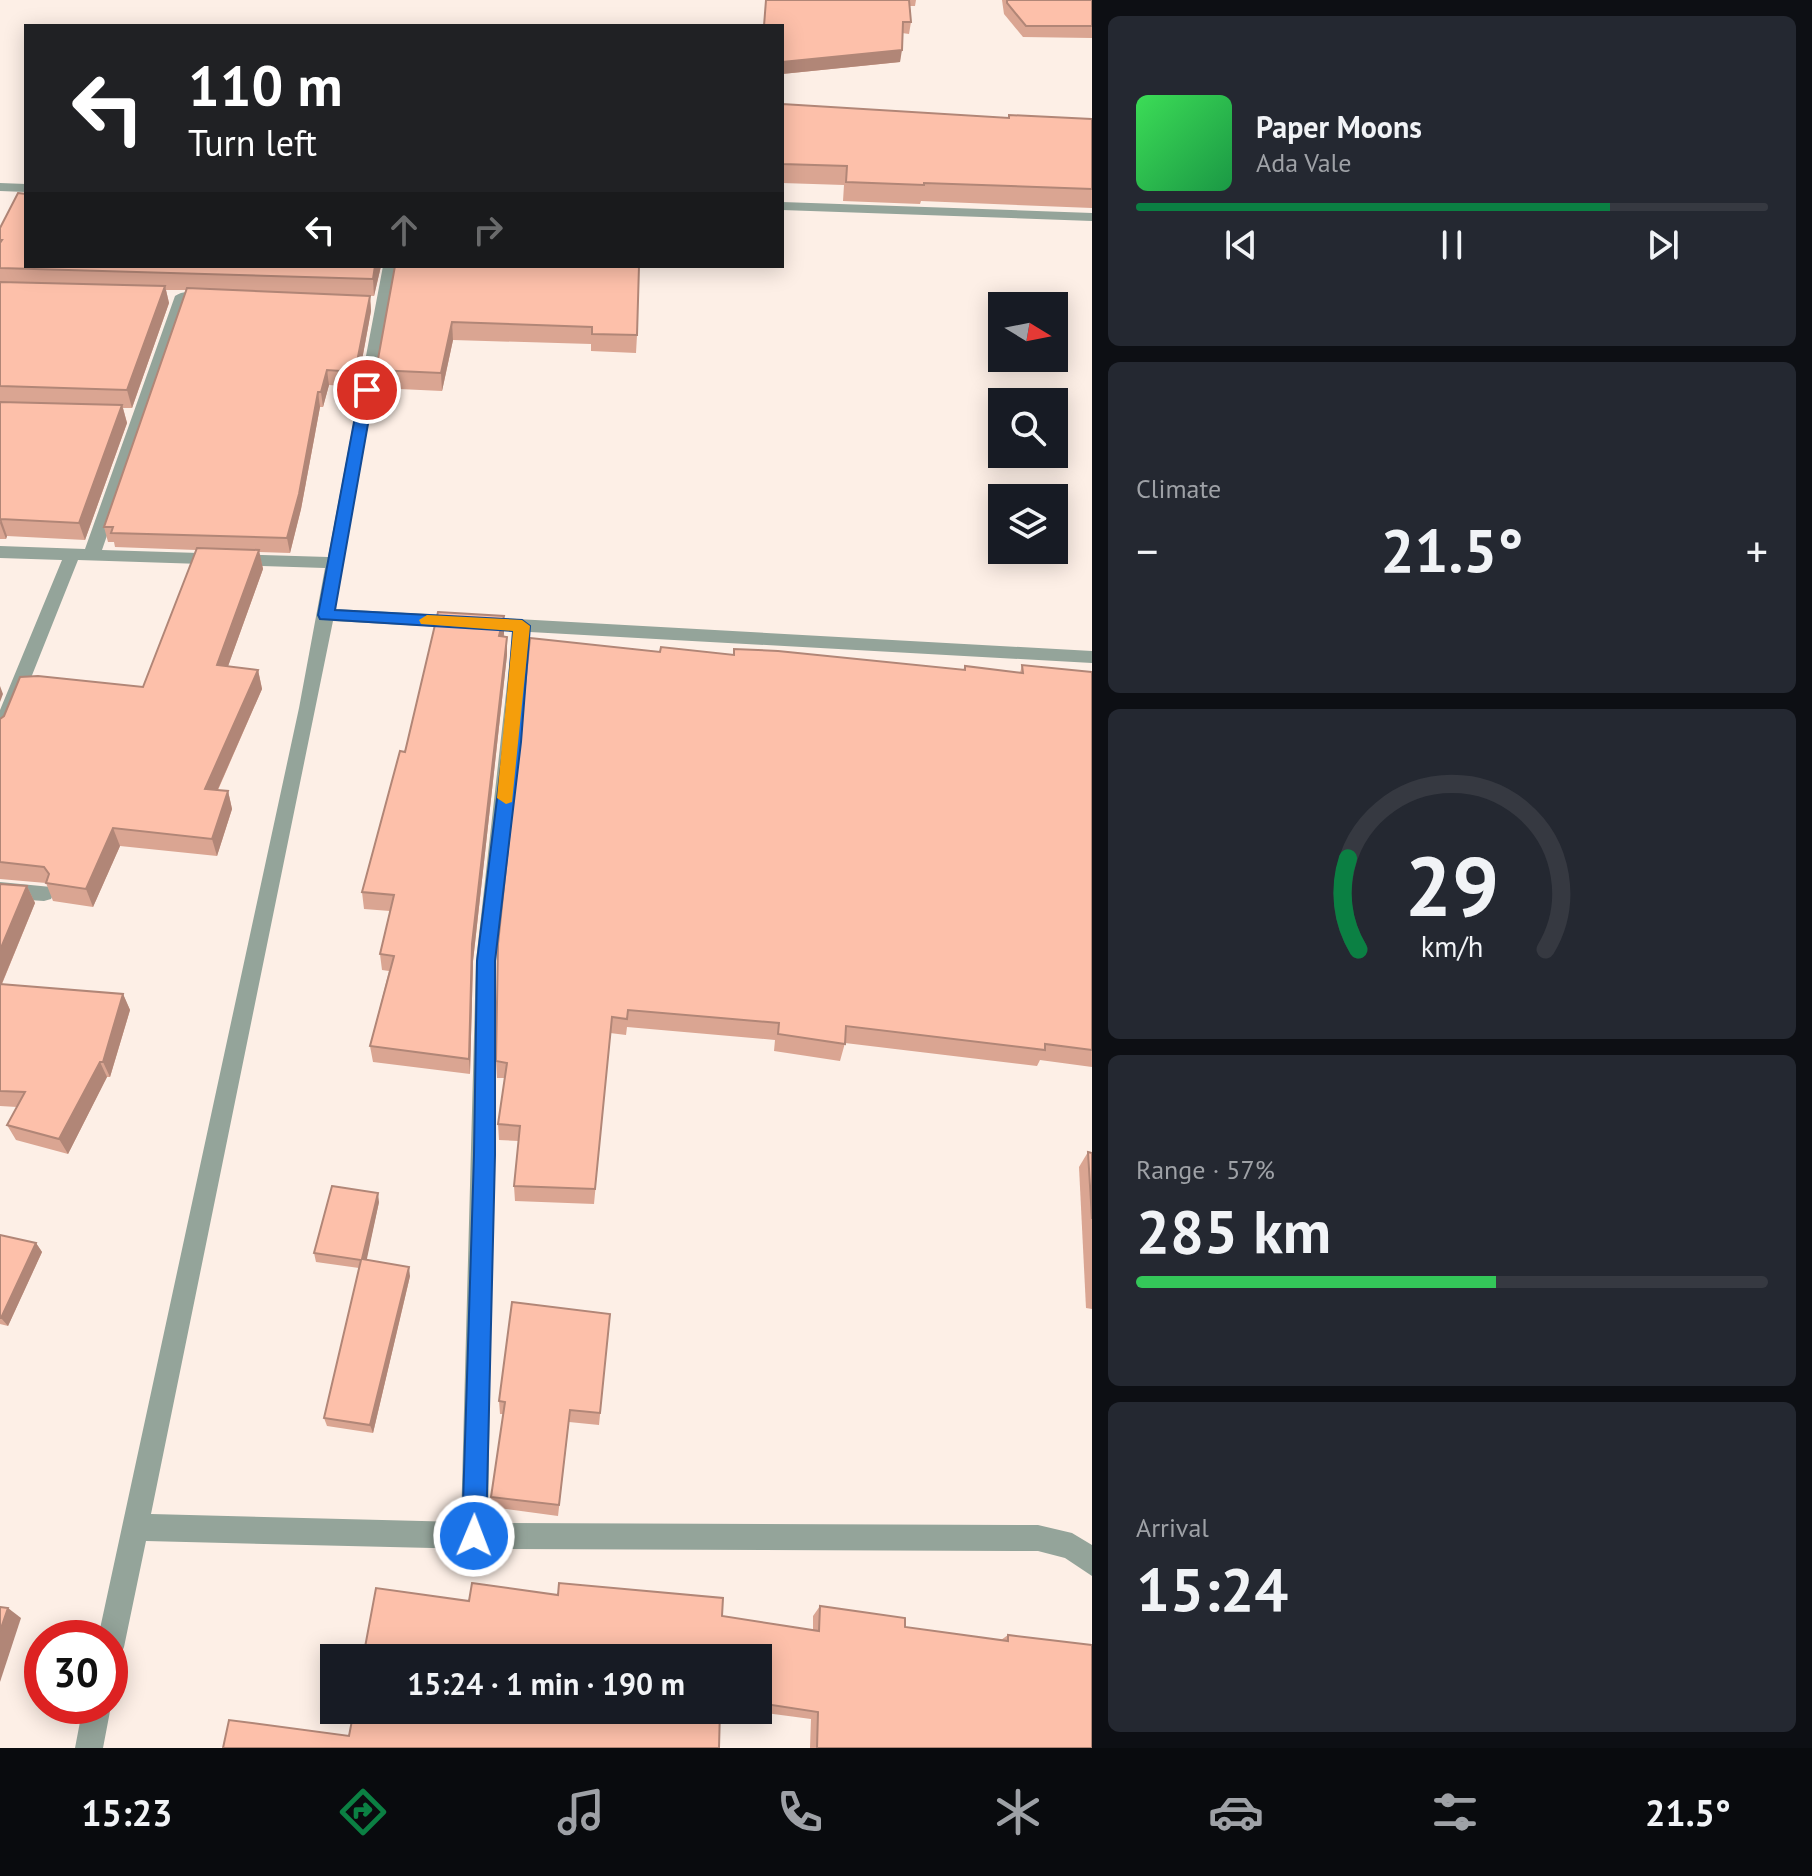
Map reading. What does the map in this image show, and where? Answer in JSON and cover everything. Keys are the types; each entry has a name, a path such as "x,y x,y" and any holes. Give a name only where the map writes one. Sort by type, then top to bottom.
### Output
{"street":[{"path":"0,187 24,188"},
{"path":"784,206 1092,217"},
{"path":"116,1620 326,615 375,304 389,268"},
{"path":"91,556 132,416 174,296 228,298"},
{"path":"0,552 335,563"},
{"path":"0,733 72,555"},
{"path":"326,615 1092,657"},
{"path":"474,1536 486,961 512,742 522,626"},
{"path":"0,890 44,893"},
{"path":"135,1527 474,1536 1038,1538 1072,1546 1092,1563"},
{"path":"89,1748 94,1724"}],"building":[{"path":"766,0 909,0 911,22 903,22 902,50 784,62 784,24 764,24"},
{"path":"1007,0 1092,0 1092,26 1026,26"},
{"path":"784,104 1009,118 1009,115 1092,119 1092,189 846,182 847,166 784,164"},
{"path":"18,193 24,194 24,268 375,268 373,279 0,268 0,228"},
{"path":"395,268 639,268 637,335 592,334 592,327 452,322 441,373 376,370"},
{"path":"0,282 165,286 127,390 0,386"},
{"path":"187,288 370,296 355,372 327,370 321,392 318,392 299,494 287,538 111,533 113,527 104,527"},
{"path":"0,402 122,405 79,523 0,521"},
{"path":"197,548 259,550 217,665 258,670 205,789 228,791 212,839 113,828 86,889 46,883 49,874 44,867 0,862 0,719 20,677 38,676 143,687"},
{"path":"438,612 504,616 499,636 507,637 472,944 469,1059 370,1046 394,956 380,954 394,895 362,892 400,751 405,752"},
{"path":"530,638 660,652 661,647 734,655 734,649 778,651 965,670 965,666 1023,673 1022,665 1092,672 1092,1050 1045,1044 1045,1050 846,1026 845,1044 778,1034 779,1023 628,1010 627,1019 612,1017 595,1189 514,1186 520,1126 498,1124 507,1063 496,1061 498,944"},
{"path":"0,884 27,886 0,950"},
{"path":"0,984 123,994 103,1062 100,1062 59,1139 7,1125 25,1092 0,1091"},
{"path":"1088,1152 1092,1153 1092,1219"},
{"path":"332,1186 378,1193 362,1259 409,1267 370,1425 324,1418 361,1260 314,1253"},
{"path":"0,1235 36,1243 1,1318 0,1318"},
{"path":"512,1302 610,1314 600,1413 570,1410 559,1505 491,1497 505,1402 499,1401"},
{"path":"472,1583 558,1595 559,1583 723,1598 722,1616 819,1631 820,1606 905,1618 905,1627 1008,1641 1008,1635 1092,1645 1092,1748 817,1748 818,1712 772,1705 772,1644 366,1644 376,1588 469,1601"},
{"path":"0,1607 8,1608 0,1631"},
{"path":"229,1720 349,1736 351,1724 720,1724 719,1748 223,1748"}],"slow traffic":[{"path":"427,620 522,626 506,798"}],"route":[{"path":"367,390 326,615 522,626 512,742 486,961 474,1536"}]}
